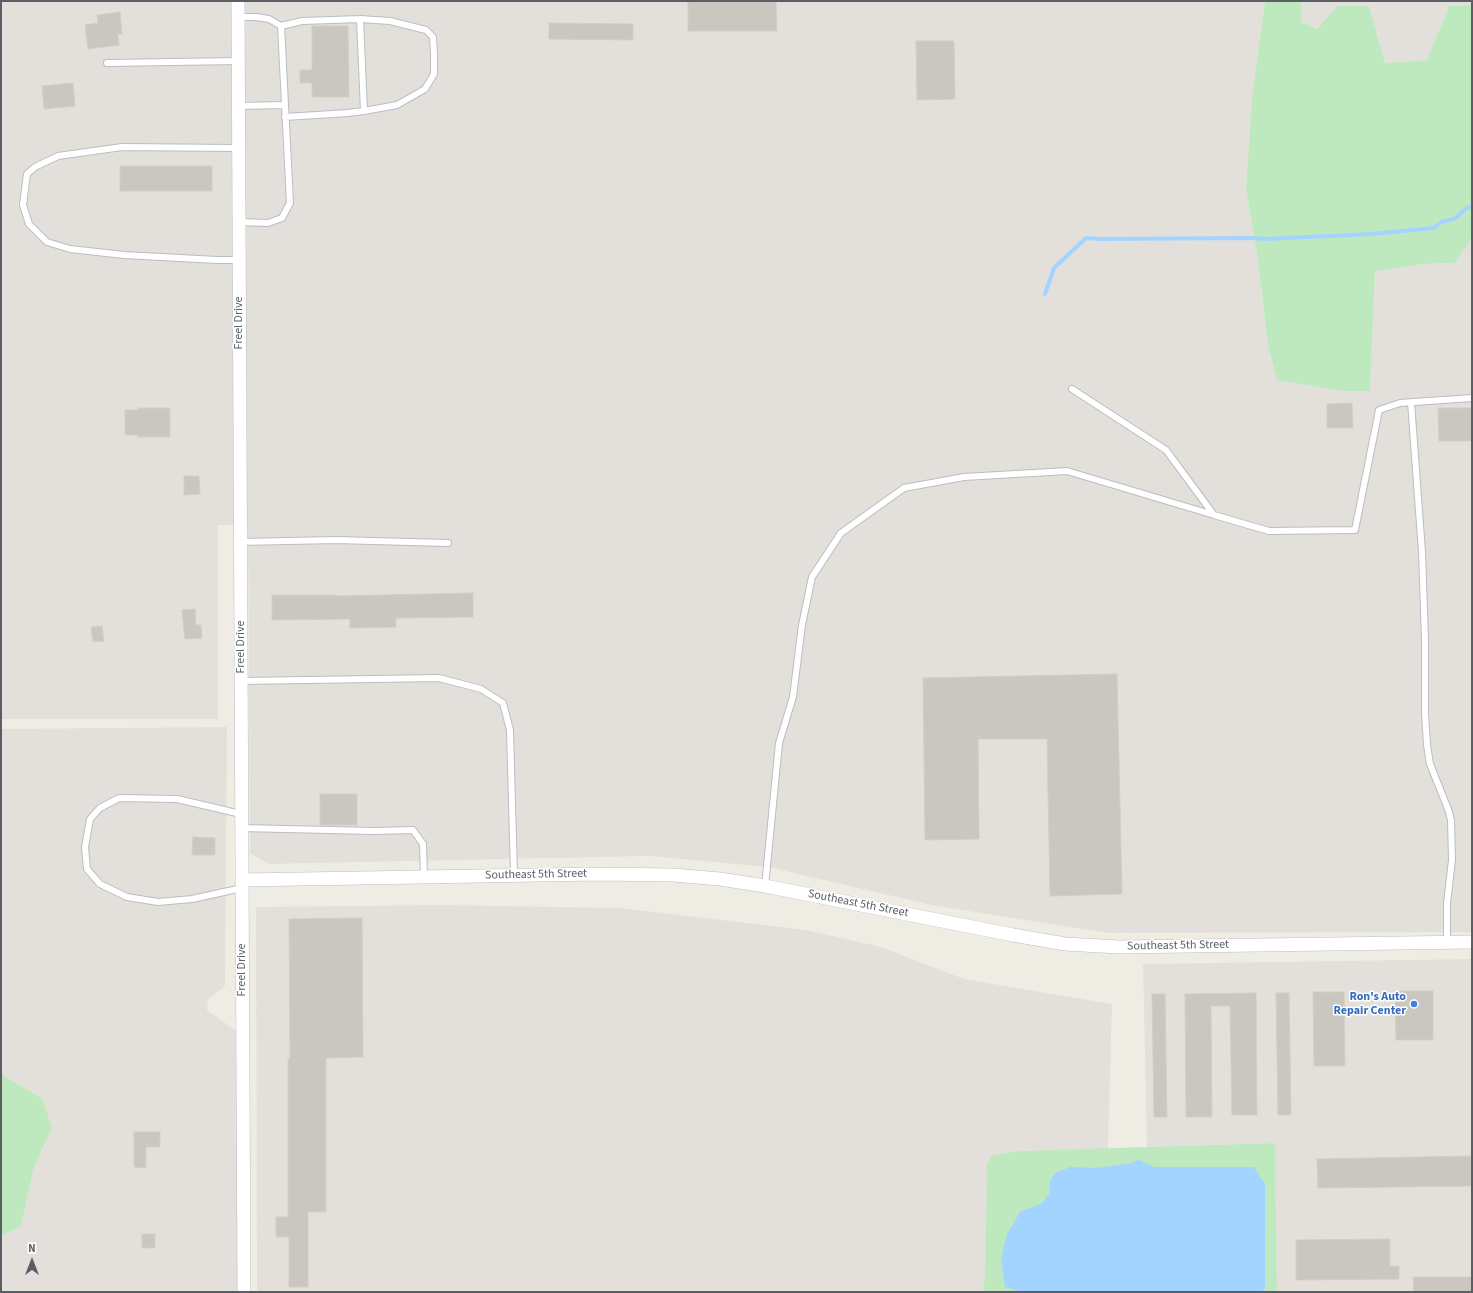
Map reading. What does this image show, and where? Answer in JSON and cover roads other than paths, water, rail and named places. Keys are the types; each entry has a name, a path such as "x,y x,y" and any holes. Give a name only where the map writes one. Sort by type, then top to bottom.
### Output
{"street":[{"name":"Freel Drive","path":"238,1 244,1292"},
{"name":"Southeast 5th Street","path":"242,884 514,875 673,875 720,879 764,886 1065,944 1118,947 1472,942"}],"lane":[{"path":"238,17 256,16 269,19 281,26 302,20 360,19 390,21 426,30 433,37 434,74 425,89 397,105 348,113 285,117"},
{"path":"360,19 364,111"},
{"path":"239,222 268,223 282,218 290,203 281,26"},
{"path":"107,63 238,61"},
{"path":"238,106 285,105"},
{"path":"238,148 122,147 58,156 35,167 27,174 23,205 29,224 47,242 70,249 124,255 239,260"},
{"path":"1072,389 1166,450 1214,515"},
{"path":"764,886 779,743 793,696 802,625 812,577 841,533 904,488 964,478 1067,471 1269,531 1355,530 1379,410 1400,403 1472,398"},
{"path":"1411,402 1422,552 1427,745 1430,764 1451,820 1452,860 1447,903 1447,942"},
{"path":"240,542 336,540 448,543"},
{"path":"241,681 439,678 481,689 503,703 510,730 514,875"},
{"path":"241,814 177,799 119,798 100,808 90,819 85,847 87,869 100,884 127,897 158,902 192,899 242,884"},
{"path":"241,828 373,831 412,830 423,844 424,877"}],"water":[{"path":"1139,1160 1154,1167 1254,1167 1265,1184 1265,1289 1262,1292 1022,1292 1005,1287 1001,1259 1007,1234 1020,1212 1042,1203 1049,1194 1050,1181 1055,1173 1070,1167 1095,1168 1127,1164"}],"waterway":[{"path":"1045,294 1054,268 1086,238 1266,239 1371,234 1434,228 1441,222 1454,219 1467,208 1472,206"}],"place":[{"name":"Ron's Auto Repair Center","path":"1414,1004"}]}
